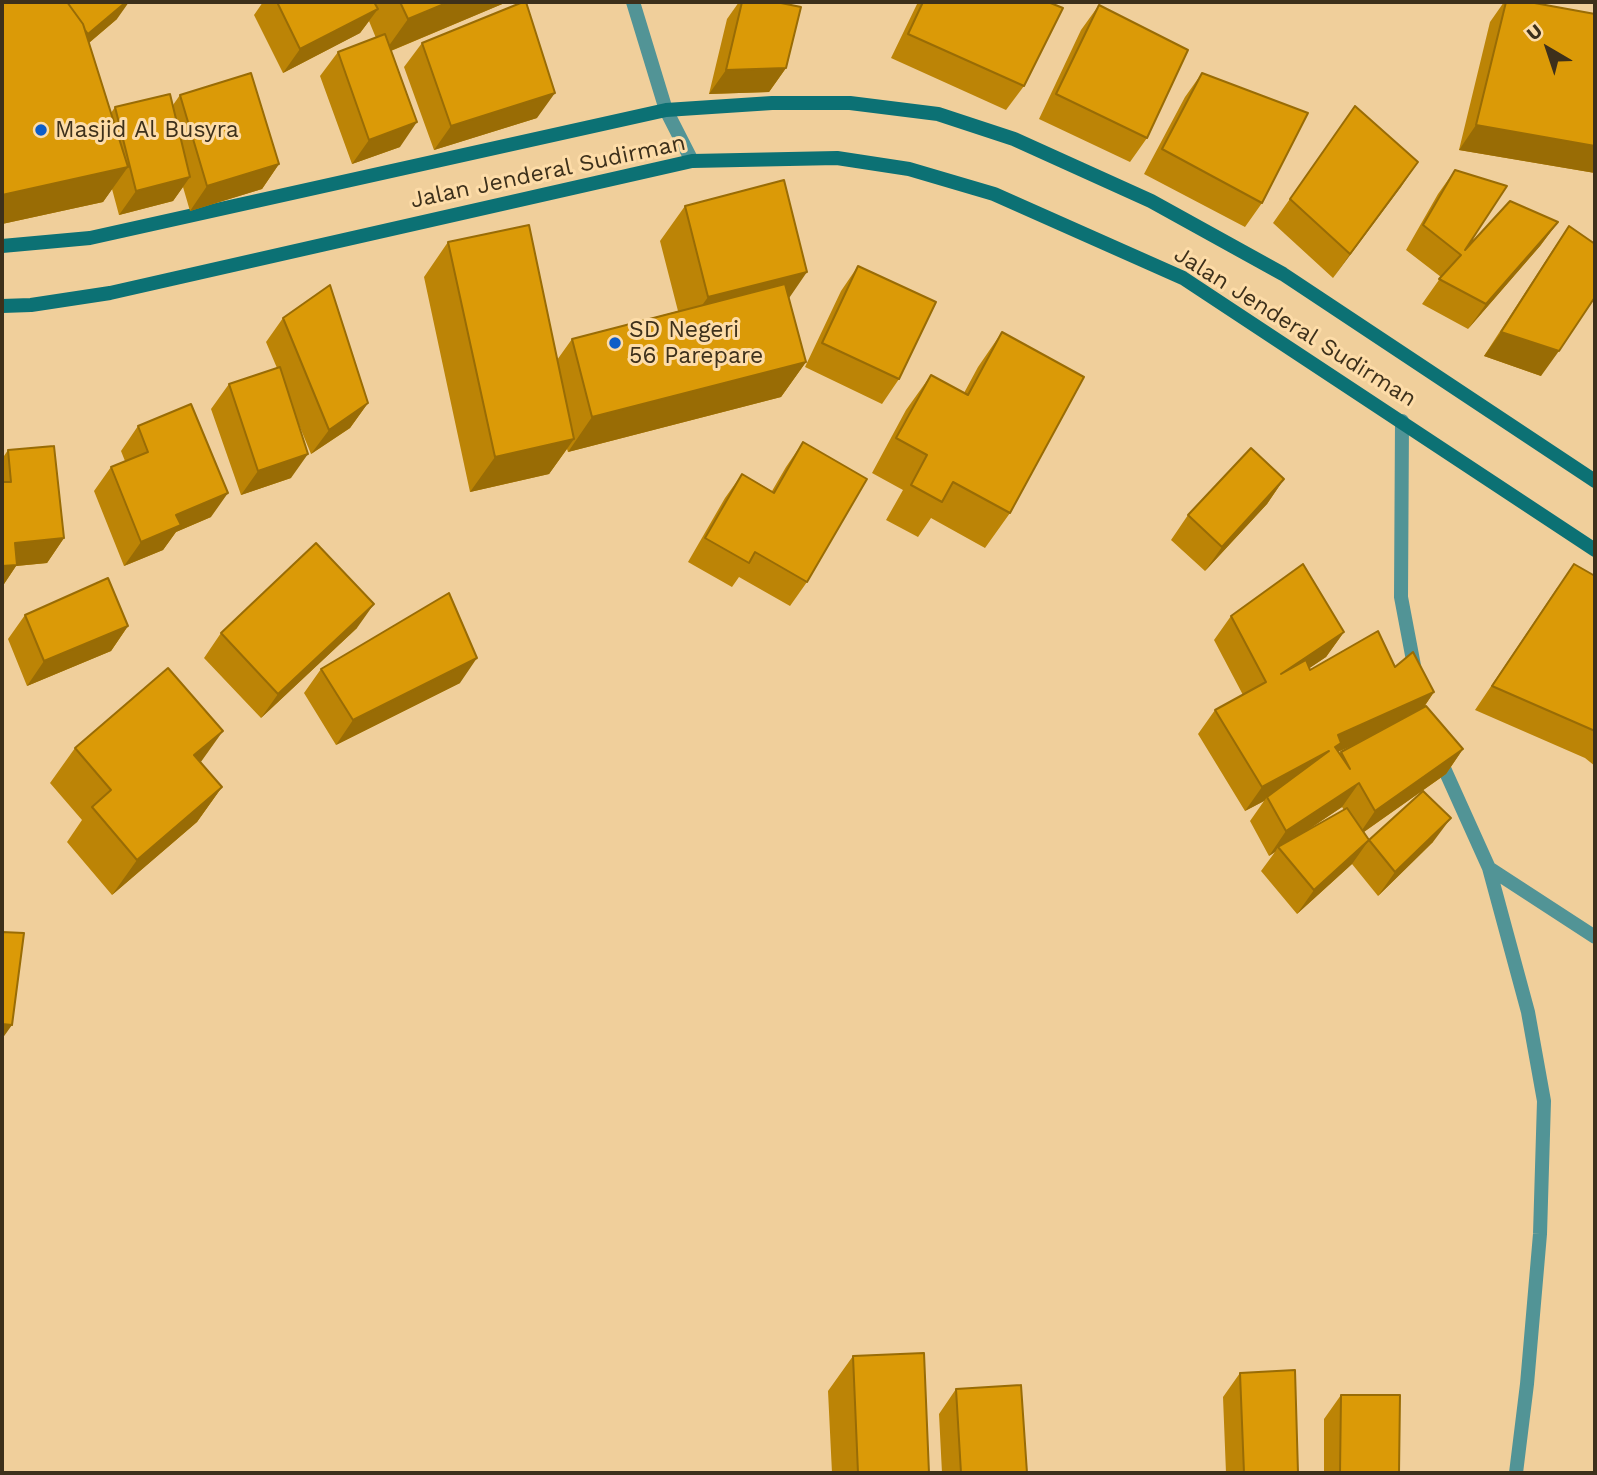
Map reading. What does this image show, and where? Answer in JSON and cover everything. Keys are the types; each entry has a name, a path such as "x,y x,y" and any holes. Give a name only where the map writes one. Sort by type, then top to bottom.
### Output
{"main road":[{"name":"Jalan Jenderal Sudirman","path":"2,246 90,239 666,110 772,103 850,103 938,114 1014,139 1151,201 1283,274 1595,481"},
{"name":"Jalan Jenderal Sudirman","path":"2,306 31,305 110,293 692,162 837,158 909,169 994,194 1183,278 1595,550"}],"street":[{"path":"633,2 666,110 692,162"},
{"path":"1402,421 1401,597 1420,691"},
{"path":"1434,741 1489,869 1528,1012 1544,1101 1540,1234 1516,1473"},
{"path":"1489,869 1595,937"}],"building":[{"name":"Masjid Al Busyra","path":"2,2 67,2 83,24 128,167 2,195"},
{"path":"67,2 126,2 88,34"},
{"path":"277,2 374,2 378,9 300,49"},
{"path":"400,2 449,2 408,19"},
{"path":"526,2 555,93 451,126 422,43"},
{"path":"742,2 776,2 801,7 786,68 726,70"},
{"path":"923,2 1048,2 1063,8 1024,86 908,34"},
{"path":"1506,2 1529,2 1595,14 1595,146 1476,125"},
{"path":"1099,5 1188,50 1147,138 1056,94"},
{"path":"385,34 417,122 369,140 338,52"},
{"path":"251,73 279,164 207,186 180,95"},
{"path":"1202,73 1308,113 1262,203 1162,149"},
{"path":"170,94 190,177 136,191 115,107"},
{"path":"1355,106 1418,162 1350,254 1290,199"},
{"path":"1455,170 1507,186 1465,250 1510,201 1558,222 1486,304 1439,279 1461,255 1423,225"},
{"path":"784,180 807,272 708,297 685,206"},
{"path":"529,225 574,439 495,457 448,242"},
{"path":"1569,226 1595,244 1595,297 1559,351 1501,332"},
{"path":"858,266 936,302 899,379 822,343"},
{"path":"785,284 806,362 592,417 572,339"},
{"path":"330,285 368,403 329,430 283,318"},
{"path":"1002,332 1084,377 1010,513 953,482 942,502 911,485 927,455 896,438 931,375 968,395"},
{"path":"280,367 308,454 258,471 229,384"},
{"path":"191,404 228,493 176,515 181,525 141,542 111,467 148,452 138,426"},
{"path":"803,442 867,479 807,582 755,552 749,563 705,538 742,474 774,493"},
{"path":"54,446 64,538 15,543 17,565 2,566 2,482 11,482 8,450"},
{"path":"1251,448 1284,479 1222,547 1188,515"},
{"path":"316,543 374,604 278,694 221,633"},
{"path":"1303,564 1344,632 1281,674 1306,660 1310,670 1378,631 1395,667 1413,652 1434,692 1338,735 1341,743 1335,747 1350,769 1341,752 1426,706 1463,749 1375,811 1359,783 1286,831 1267,797 1329,751 1262,787 1215,710 1266,682 1231,616"},
{"path":"1574,564 1595,576 1595,731 1492,686"},
{"path":"108,578 128,626 44,661 25,615"},
{"path":"449,593 477,658 353,720 321,669"},
{"path":"168,668 223,731 194,755 222,787 137,860 92,807 111,790 75,748"},
{"path":"1423,791 1451,818 1395,872 1369,840"},
{"path":"1347,808 1369,840 1314,890 1278,847"},
{"path":"2,932 24,933 12,1025 2,1024"},
{"path":"924,1353 929,1473 858,1473 853,1356"},
{"path":"1295,1370 1298,1473 1244,1473 1240,1373"},
{"path":"1021,1385 1027,1473 961,1473 956,1389"},
{"path":"1341,1395 1400,1395 1399,1473 1340,1473"}],"place":[{"name":"Masjid Al Busyra","path":"41,130"},
{"name":"SD Negeri 56 Parepare","path":"615,343"}]}
